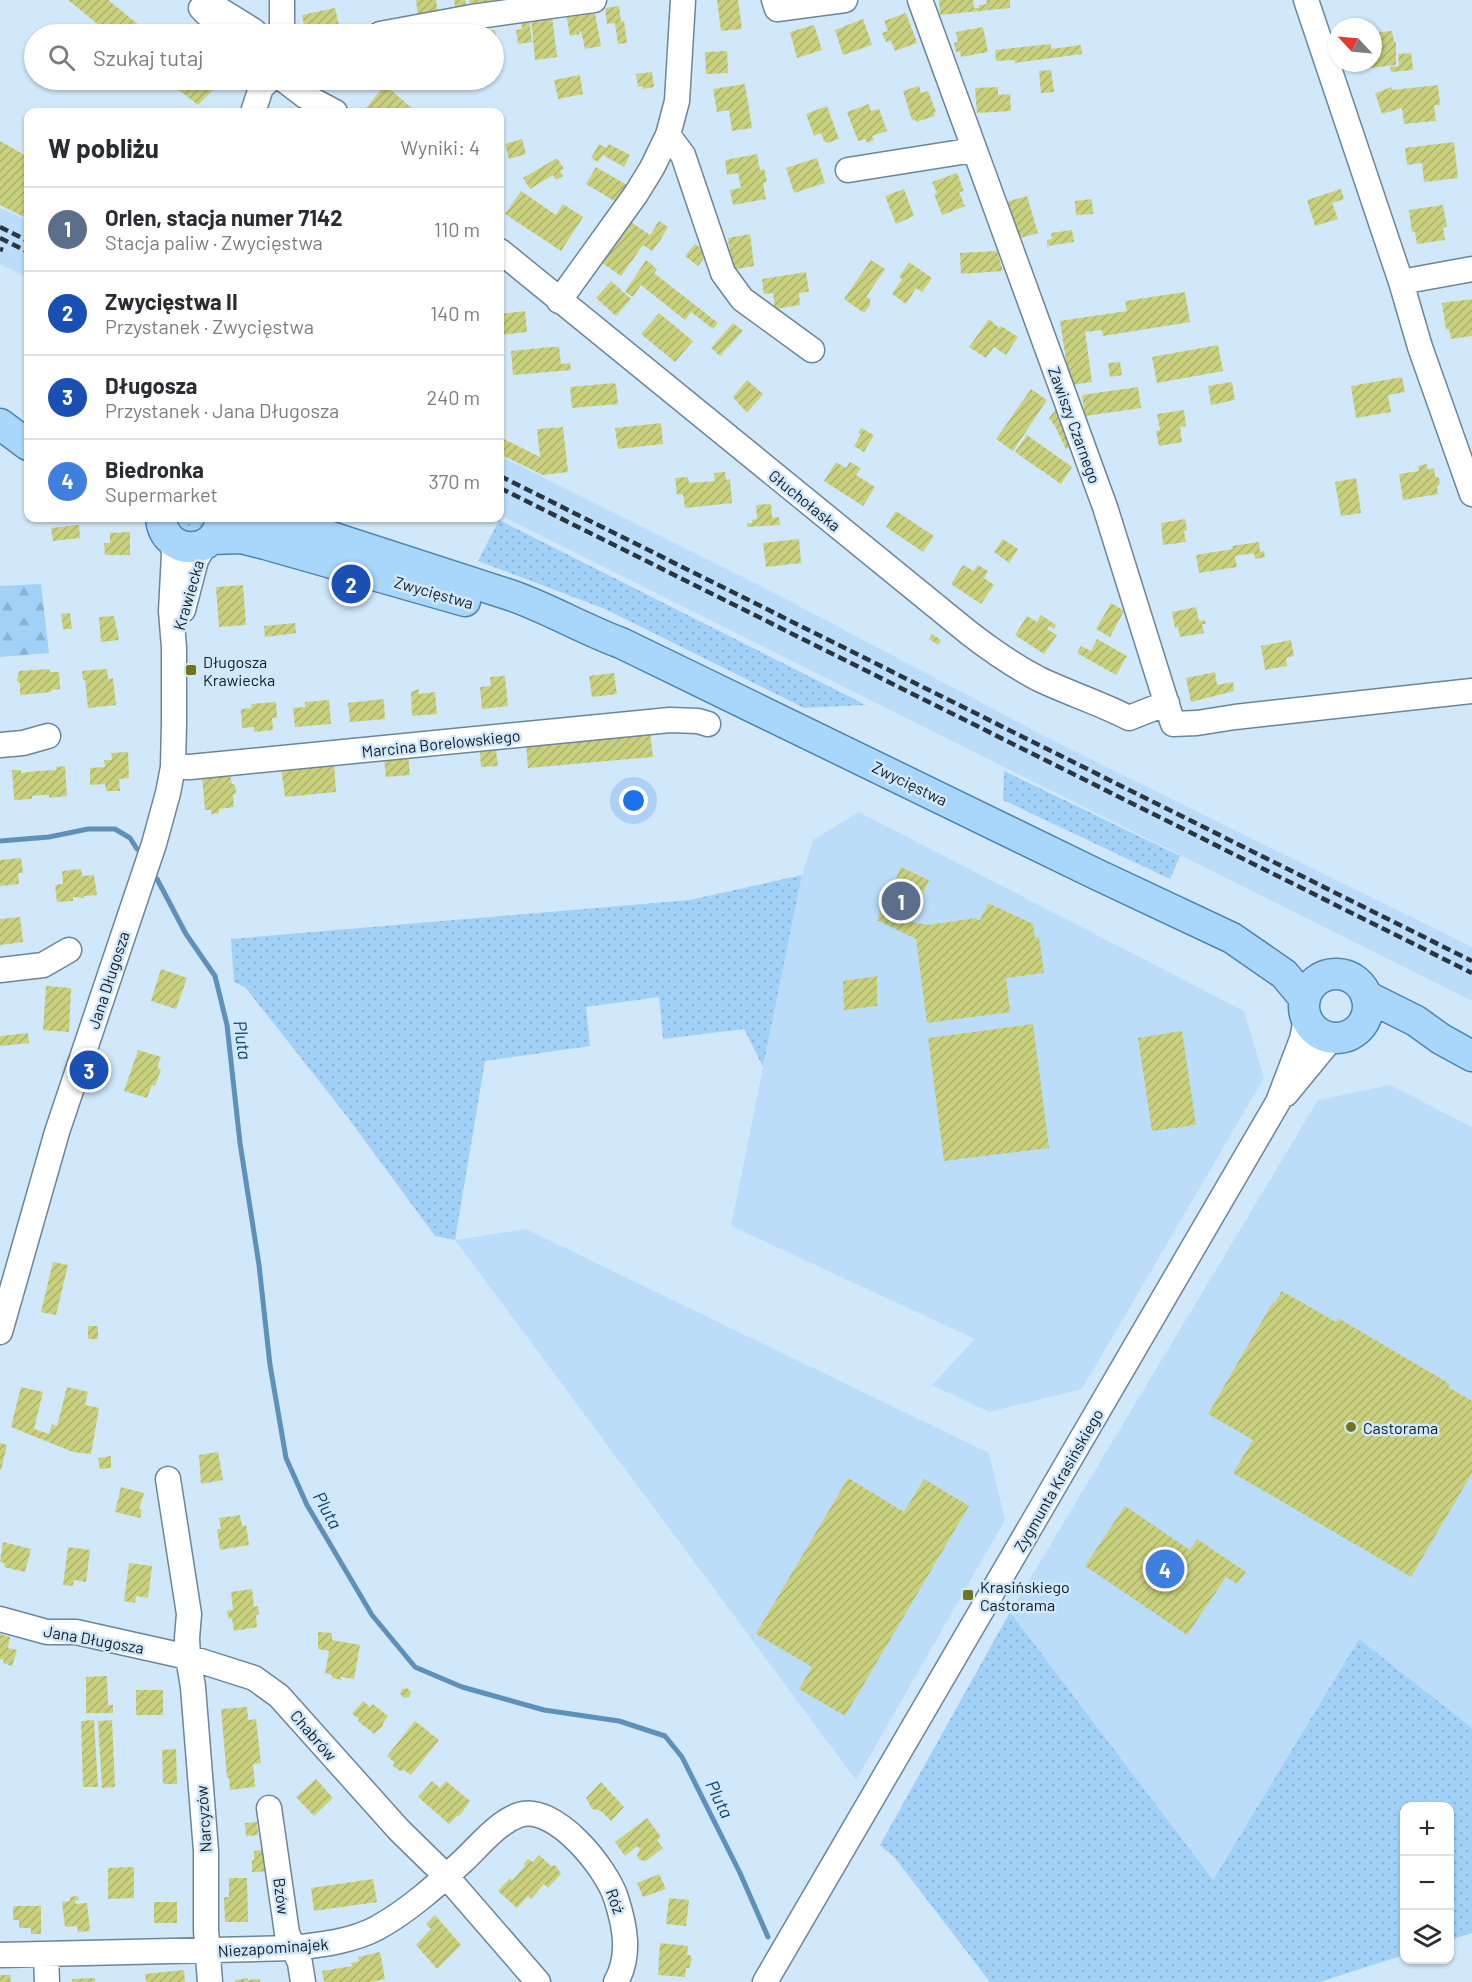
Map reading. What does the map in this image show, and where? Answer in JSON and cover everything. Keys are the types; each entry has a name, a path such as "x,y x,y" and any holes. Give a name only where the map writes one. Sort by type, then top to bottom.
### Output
{"main road":[{"path":"0,406 24,423"},
{"path":"0,424 24,442"},
{"name":"Zwycięstwa","path":"262,522 331,537 531,602 587,630 621,643 1232,938 1284,974 1306,1009"},
{"name":"Zwycięstwa","path":"163,524 189,548 213,533 241,538 533,620 587,630"},
{"name":"Zwycięstwa","path":"1232,938 1264,944 1330,975"},
{"path":"1330,975 1348,977 1356,982 1366,996 1368,1007 1366,1018 1352,1034 1342,1038 1332,1038 1312,1029 1306,1009 1314,984 1330,975"},
{"path":"1366,996 1416,1022 1440,1039 1472,1056"},
{"path":"1360,1027 1390,1029 1440,1039"}],"street":[{"path":"193,0 217,24"},
{"path":"204,0 248,24"},
{"path":"265,24 269,0"},
{"path":"269,24 282,0"},
{"path":"434,24 594,0"},
{"path":"559,301 636,194 668,135 677,101 683,0"},
{"path":"774,0 777,9 846,0"},
{"name":"Zawiszy Czarnego","path":"920,0 1105,507 1173,724 1472,691"},
{"path":"1306,0 1401,282 1420,347 1472,494"},
{"path":"239,108 244,90"},
{"path":"254,108 260,90"},
{"path":"297,90 328,108"},
{"path":"317,90 332,108"},
{"path":"668,135 683,155 723,273 742,299 812,350"},
{"path":"848,170 974,150"},
{"name":"Głuchołaska","path":"504,254 1005,660 1040,679 1107,706 1129,718 1167,703"},
{"path":"1401,282 1472,269"},
{"name":"Krawiecka","path":"163,524 174,554 171,611 174,648 173,767"},
{"name":"Krawiecka","path":"174,648 196,560 213,533"},
{"name":"Marcina Borelowskiego","path":"173,767 670,720 698,721 708,724"},
{"path":"0,745 23,743 48,736"},
{"name":"Jana Długosza","path":"0,1332 57,1132 154,844 173,767"},
{"path":"0,970 43,965 69,950"},
{"name":"Zygmunta Krasińskiego","path":"770,1973 1278,1102 1302,1040 1306,1009"},
{"name":"Zygmunta Krasińskiego","path":"1278,1102 1296,1084 1332,1038"},
{"path":"168,1479 189,1614 188,1657"},
{"name":"Jana Długosza","path":"0,1619 47,1632 76,1632 188,1657"},
{"name":"Chabrów","path":"188,1657 254,1678 279,1696 399,1830 446,1876 538,1982"},
{"name":"Narcyzów","path":"188,1657 193,1687 206,1851 207,1951 210,1982"},
{"name":"Bzów","path":"269,1808 287,1933 300,1963 303,1982"},
{"name":"Niezapominajek","path":"0,1955 293,1948 333,1943 375,1929 398,1915 446,1876 490,1834 520,1815 534,1813 544,1816 558,1823 569,1833"},
{"name":"Róż","path":"569,1833 612,1885 623,1920 626,1951 616,1982"},
{"path":"46,1955 47,1982"}],"shaded area":[{"path":"0,208 24,219 24,276 0,264"},
{"path":"504,458 761,586 1054,741 1472,947 1472,1001 504,517"},
{"path":"859,812 1244,1011 1264,1078 1082,1389 989,1412 932,1385 975,1339 731,1226 802,875 813,840"},
{"path":"1390,1085 1472,1127 1472,1728 1359,1639 1213,1880 1010,1612 1318,1100"},
{"path":"526,1229 989,1453 1005,1520 856,1780 455,1240"}],"green space":[{"path":"175,522 208,522 207,528 185,536"},
{"path":"498,522 503,522 866,705 804,708 605,609 478,561"},
{"path":"41,584 49,653 0,657 0,586"},
{"path":"1004,771 1180,856 1170,879 1003,800"},
{"path":"802,875 763,1067 744,1029 663,1039 659,997 586,1007 590,1046 485,1061 455,1240 435,1236 349,1119 245,987 234,982 231,939 690,900"},
{"path":"1010,1612 1213,1880 1359,1639 1472,1728 1472,1933 1454,1939 1454,1802 1400,1802 1400,1956 1320,1982 990,1982 895,1858 880,1845"}],"building":[{"path":"68,0 108,0 138,24 98,24"},
{"path":"416,0 436,0 438,14 418,16"},
{"path":"454,0 465,0 467,8 456,10"},
{"path":"469,0 494,0 494,4 470,7"},
{"path":"717,0 738,0 742,29 721,31"},
{"path":"939,0 973,0 974,8 979,8 979,5 987,4 986,0 1010,0 1010,8 940,15"},
{"path":"619,6 627,43 618,44 615,23 607,24 605,8"},
{"path":"335,8 339,24 304,24 302,15"},
{"path":"594,8 601,46 585,49 581,31 580,34 570,36 566,13"},
{"path":"906,13 917,43 895,51 891,41 886,42 882,33 888,31 884,21"},
{"path":"552,16 557,57 535,60 531,18"},
{"path":"529,18 532,42 518,44 516,30 522,29 521,19"},
{"path":"863,19 872,45 843,55 835,30"},
{"path":"814,25 822,50 797,58 790,32"},
{"path":"983,27 988,52 961,57 960,51 956,52 954,43 958,42 956,32"},
{"path":"1392,31 1394,42 1396,42 1396,65 1382,67 1382,32"},
{"path":"1051,44 1051,49 1081,45 1082,54 1015,63 1014,60 996,61 995,50"},
{"path":"727,51 728,73 706,74 705,52"},
{"path":"1411,53 1413,70 1391,72 1390,67 1399,66 1398,54"},
{"path":"1051,70 1054,92 1041,93 1039,71"},
{"path":"652,72 654,87 643,89 643,86 638,87 636,74"},
{"path":"580,75 583,94 558,99 554,80"},
{"path":"745,84 752,128 732,131 729,110 717,112 713,89"},
{"path":"1438,85 1440,105 1434,105 1436,121 1404,124 1402,108 1382,114 1375,93 1392,87 1392,90"},
{"path":"919,86 921,93 928,91 936,112 935,116 916,122 915,119 912,120 903,91"},
{"path":"998,87 998,95 1010,94 1011,111 977,113 975,88"},
{"path":"179,90 213,90 198,105"},
{"path":"381,90 391,90 412,108 366,108"},
{"path":"869,104 871,111 879,109 887,131 872,136 874,140 867,143 866,139 858,141 847,112"},
{"path":"827,106 839,139 827,143 821,133 814,136 806,114"},
{"path":"522,139 526,154 509,159 505,144"},
{"path":"0,141 24,155 24,217 0,205"},
{"path":"1454,142 1458,178 1424,182 1422,163 1407,165 1405,148"},
{"path":"599,144 606,148 609,144 630,155 624,167 603,155 598,162 591,158"},
{"path":"757,154 760,170 764,169 767,182 763,183 766,199 733,205 730,190 741,188 738,173 727,175 725,160"},
{"path":"557,158 564,169 560,171 563,176 556,180 553,175 530,189 523,178"},
{"path":"817,158 825,183 794,193 786,168"},
{"path":"596,167 627,185 616,202 586,184"},
{"path":"957,173 964,191 959,192 965,206 942,215 932,182"},
{"path":"904,189 914,216 896,224 885,196"},
{"path":"1341,189 1344,199 1332,203 1338,219 1315,226 1307,200"},
{"path":"521,191 556,215 563,204 583,217 561,251 505,214"},
{"path":"1027,196 1038,233 1016,239 1005,202"},
{"path":"1092,199 1093,214 1076,215 1075,201"},
{"path":"1443,205 1447,227 1443,228 1445,240 1417,244 1415,232 1412,232 1409,210"},
{"path":"659,221 668,227 661,239 652,251 643,245 621,276 602,263 631,222 650,235"},
{"path":"1072,230 1074,242 1047,246 1047,240 1052,239 1051,233"},
{"path":"750,234 754,266 732,270 728,238"},
{"path":"695,244 708,253 698,266 685,256"},
{"path":"997,251 1003,271 961,274 960,253"},
{"path":"646,260 657,269 654,273 718,323 713,329 691,312 685,320 641,285 633,297 625,292"},
{"path":"871,260 885,269 866,297 870,299 870,305 864,313 844,299"},
{"path":"909,262 932,278 922,292 916,288 906,304 892,294"},
{"path":"806,272 809,292 799,293 800,305 775,309 773,293 764,294 762,279"},
{"path":"611,281 631,299 616,316 596,298"},
{"path":"1185,292 1190,322 1103,336 1102,330 1085,332 1092,382 1070,385 1060,321 1127,311 1125,301"},
{"path":"1472,299 1472,336 1451,339 1449,329 1446,330 1442,303"},
{"path":"525,311 527,332 504,335 504,314"},
{"path":"659,313 693,341 675,362 641,334"},
{"path":"989,319 999,328 1001,326 1018,337 1006,355 994,347 986,358 969,347"},
{"path":"733,323 743,331 720,356 711,348"},
{"path":"1218,345 1223,371 1157,383 1152,357"},
{"path":"559,347 561,364 570,363 571,370 513,375 511,351"},
{"path":"1120,362 1122,375 1110,377 1108,363"},
{"path":"1402,377 1405,392 1388,395 1391,412 1356,418 1351,386"},
{"path":"747,380 763,394 747,413 733,397"},
{"path":"1232,382 1235,400 1211,405 1208,386"},
{"path":"614,383 618,404 572,408 570,387"},
{"path":"1138,387 1141,408 1085,416 1082,395"},
{"path":"1031,389 1047,400 1013,451 996,439"},
{"path":"1058,407 1073,446 1066,449 1049,418"},
{"path":"1184,410 1186,426 1180,427 1182,442 1159,446 1156,431 1160,430 1157,414"},
{"path":"661,423 663,444 618,449 615,428"},
{"path":"563,427 568,472 543,475 504,456 504,439 540,457 537,429"},
{"path":"861,428 874,435 864,452 854,446 861,434 858,433"},
{"path":"1027,435 1072,467 1061,484 1015,452"},
{"path":"836,462 846,468 850,462 861,468 856,475 875,487 863,506 824,481"},
{"path":"1427,464 1428,470 1434,468 1435,476 1439,478 1438,494 1403,500 1399,474 1419,471 1418,466"},
{"path":"725,472 726,480 730,479 732,503 685,508 683,494 677,495 675,478 688,477 689,483 715,481 714,473"},
{"path":"1356,478 1361,513 1341,516 1335,482"},
{"path":"771,504 772,518 779,517 780,525 747,527 747,523 752,523 752,520 757,519 756,505"},
{"path":"896,511 934,536 923,552 886,527"},
{"path":"1185,519 1186,542 1163,545 1161,523"},
{"path":"79,525 80,538 53,541 51,528"},
{"path":"130,532 130,555 105,555 104,543 110,543 110,533"},
{"path":"799,539 801,563 766,567 763,543"},
{"path":"1003,539 1018,549 1009,563 994,552"},
{"path":"1259,542 1260,552 1264,551 1265,557 1255,559 1254,553 1235,556 1237,567 1199,573 1196,555"},
{"path":"963,565 974,571 978,565 988,571 984,578 994,585 981,604 951,584"},
{"path":"243,585 246,625 219,627 216,587"},
{"path":"1111,603 1124,611 1110,637 1096,629"},
{"path":"1196,607 1199,621 1205,620 1206,624 1202,624 1204,633 1180,637 1178,627 1175,628 1172,612"},
{"path":"70,613 72,629 63,629 61,614"},
{"path":"1041,615 1056,625 1054,629 1049,626 1047,629 1057,635 1044,654 1015,635 1027,616 1037,622"},
{"path":"114,616 119,640 101,642 99,617"},
{"path":"295,623 296,633 265,637 264,626"},
{"path":"932,634 941,640 938,645 929,639"},
{"path":"1097,639 1127,656 1116,675 1077,653 1081,646 1091,651"},
{"path":"1291,640 1294,656 1286,658 1287,666 1265,670 1261,646"},
{"path":"49,669 50,672 59,672 60,689 20,695 20,683 17,681 19,671"},
{"path":"107,669 108,679 113,678 116,705 88,708 82,671"},
{"path":"1215,672 1217,685 1233,682 1234,691 1191,702 1186,678"},
{"path":"614,673 617,694 592,697 589,676"},
{"path":"505,676 508,706 482,709 480,687 491,686 490,677"},
{"path":"419,689 419,694 435,692 437,714 412,716 411,692"},
{"path":"384,699 385,719 350,722 348,703"},
{"path":"329,700 331,724 295,727 293,708 305,707 305,702"},
{"path":"276,702 277,718 272,718 273,730 254,732 254,727 242,728 241,709 252,708 251,704"},
{"path":"650,731 653,757 528,768 526,743"},
{"path":"496,750 498,766 481,767 480,752"},
{"path":"128,752 129,778 119,779 120,791 106,791 105,784 90,785 90,768 105,767 104,760 112,760 111,753"},
{"path":"408,755 410,775 386,777 384,758"},
{"path":"334,762 336,792 285,797 281,767"},
{"path":"65,766 67,796 49,798 49,795 41,795 32,796 32,799 14,800 12,770 21,770 21,773 56,770 56,767"},
{"path":"230,773 236,793 233,795 234,807 219,809 219,813 211,814 211,810 205,810 202,776"},
{"path":"21,858 23,873 18,873 19,884 0,886 0,860"},
{"path":"901,867 929,880 912,917 904,913 901,920 928,925 976,918 980,920 988,903 1033,924 1035,938 1039,937 1044,973 1006,978 1010,1012 927,1023 916,939 877,920 881,910 885,912 888,905 884,904"},
{"path":"81,869 82,876 94,875 97,895 84,896 84,898 73,897 73,901 57,902 55,885 63,884 62,871"},
{"path":"20,917 23,942 0,945 0,919"},
{"path":"161,969 187,978 176,1009 151,1001"},
{"path":"877,976 877,1006 844,1010 843,981"},
{"path":"46,986 71,988 69,1032 43,1030"},
{"path":"1033,1024 1049,1148 944,1161 928,1038"},
{"path":"1182,1031 1196,1125 1152,1131 1138,1038"},
{"path":"28,1033 29,1043 0,1046 0,1036"},
{"path":"138,1050 161,1057 157,1068 161,1069 155,1086 152,1085 147,1098 124,1091"},
{"path":"53,1262 68,1265 56,1315 41,1312"},
{"name":"Castorama","path":"1282,1291 1336,1322 1338,1318 1450,1384 1448,1387 1472,1401 1472,1473 1411,1577 1233,1473 1253,1440 1208,1414 1273,1302 1275,1303"},
{"path":"88,1326 98,1326 98,1339 88,1339"},
{"path":"21,1387 43,1392 34,1429 49,1434 52,1424 57,1426 67,1387 88,1392 85,1405 99,1408 91,1454 73,1452 11,1427"},
{"path":"0,1443 7,1445 1,1470 0,1470"},
{"path":"218,1452 223,1480 201,1484 199,1455"},
{"path":"111,1456 111,1468 100,1469 98,1458"},
{"path":"848,1478 904,1512 924,1479 969,1506 845,1716 799,1689 812,1667 756,1634"},
{"path":"121,1487 144,1493 139,1509 142,1510 140,1518 115,1512"},
{"path":"1125,1506 1190,1550 1197,1539 1246,1572 1237,1584 1226,1577 1187,1635 1085,1566"},
{"path":"240,1515 242,1526 246,1525 249,1545 220,1550 217,1529 221,1529 219,1518"},
{"path":"3,1542 31,1549 25,1572 4,1567 5,1563 0,1562"},
{"path":"68,1547 90,1550 86,1582 74,1580 73,1586 63,1585"},
{"path":"129,1563 152,1566 148,1598 136,1596 135,1603 124,1601"},
{"path":"252,1589 254,1607 258,1606 257,1627 234,1631 232,1618 229,1619 227,1611 233,1610 231,1592"},
{"path":"318,1632 332,1633 332,1640 360,1645 354,1679 341,1677 341,1680 325,1673 329,1651 318,1649"},
{"path":"0,1634 10,1637 8,1648 17,1650 12,1666 3,1663 4,1660 0,1659"},
{"path":"107,1676 108,1705 113,1705 113,1713 86,1713 86,1677"},
{"path":"407,1688 411,1692 409,1697 404,1698 400,1694 402,1689"},
{"path":"136,1690 163,1690 163,1715 136,1715"},
{"path":"363,1701 370,1707 373,1704 388,1716 383,1726 374,1734 352,1714"},
{"path":"247,1707 248,1720 256,1719 261,1763 253,1764 255,1787 230,1790 221,1709"},
{"path":"94,1720 98,1787 83,1787 81,1721"},
{"path":"112,1720 115,1787 102,1788 98,1721"},
{"path":"415,1721 439,1740 411,1775 393,1766 394,1762 387,1756"},
{"path":"176,1749 177,1784 163,1784 162,1750"},
{"path":"316,1779 333,1798 314,1816 296,1797"},
{"path":"432,1781 440,1788 446,1781 470,1801 460,1815 449,1824 418,1797"},
{"path":"601,1782 624,1807 611,1821 601,1811 592,1809 586,1798"},
{"path":"647,1818 661,1837 657,1840 663,1848 646,1861 640,1860 637,1856 640,1849 637,1846 625,1856 615,1842"},
{"path":"257,1822 258,1835 246,1836 245,1823"},
{"path":"269,1849 272,1871 252,1872 254,1851"},
{"path":"539,1855 551,1866 555,1865 561,1874 548,1888 544,1884 531,1899 528,1896 517,1908 498,1891 510,1878 512,1881 528,1859 533,1862"},
{"path":"134,1867 134,1898 108,1899 108,1868"},
{"path":"659,1874 666,1889 643,1897 637,1883"},
{"path":"229,1878 247,1878 248,1922 225,1922 224,1897 229,1897"},
{"path":"373,1879 377,1902 314,1911 311,1888"},
{"path":"78,1896 79,1900 75,1901 76,1904 87,1903 90,1931 78,1932 77,1926 65,1927 62,1902 70,1901 70,1897"},
{"path":"669,1898 689,1900 686,1926 666,1924"},
{"path":"154,1902 177,1902 177,1923 154,1923"},
{"path":"13,1906 41,1906 41,1934 31,1934 31,1928 19,1928 19,1920 13,1920"},
{"path":"435,1915 461,1945 437,1969 416,1945 431,1929 426,1924"},
{"path":"660,1943 688,1946 687,1955 690,1955 692,1959 689,1968 686,1968 685,1977 658,1975"},
{"path":"380,1952 385,1979 370,1982 324,1982 322,1971 352,1966 351,1963 359,1961 358,1957"},
{"path":"184,1970 185,1982 146,1982 145,1974"},
{"path":"0,1975 10,1975 11,1982 0,1982"},
{"path":"95,1978 95,1982 72,1982 72,1979"},
{"path":"248,1978 248,1980 260,1979 260,1982 235,1982 235,1980"}],"waterway":[{"name":"Pluta","path":"0,841 49,837 88,829 115,829 130,838 137,849"},
{"name":"Pluta","path":"157,879 186,934 215,976 227,1025 240,1143 259,1265 270,1365 286,1458 307,1505 372,1615 415,1667 462,1687 544,1710 619,1721 665,1736 682,1757 740,1873 768,1937"}],"railway":[{"path":"0,227 24,239"},
{"path":"0,238 24,250"},
{"path":"504,478 1472,961"},
{"path":"504,490 1472,973"}],"place":[{"name":"Zwycięstwa II","path":"351,584"},
{"name":"Długosza Krawiecka","path":"191,670"},
{"name":"Orlen, stacja numer 7142","path":"901,901"},
{"name":"Długosza","path":"89,1070"},
{"name":"Castorama","path":"1351,1427"},
{"name":"Biedronka","path":"1165,1569"},
{"name":"Krasińskiego Castorama","path":"968,1595"}]}
